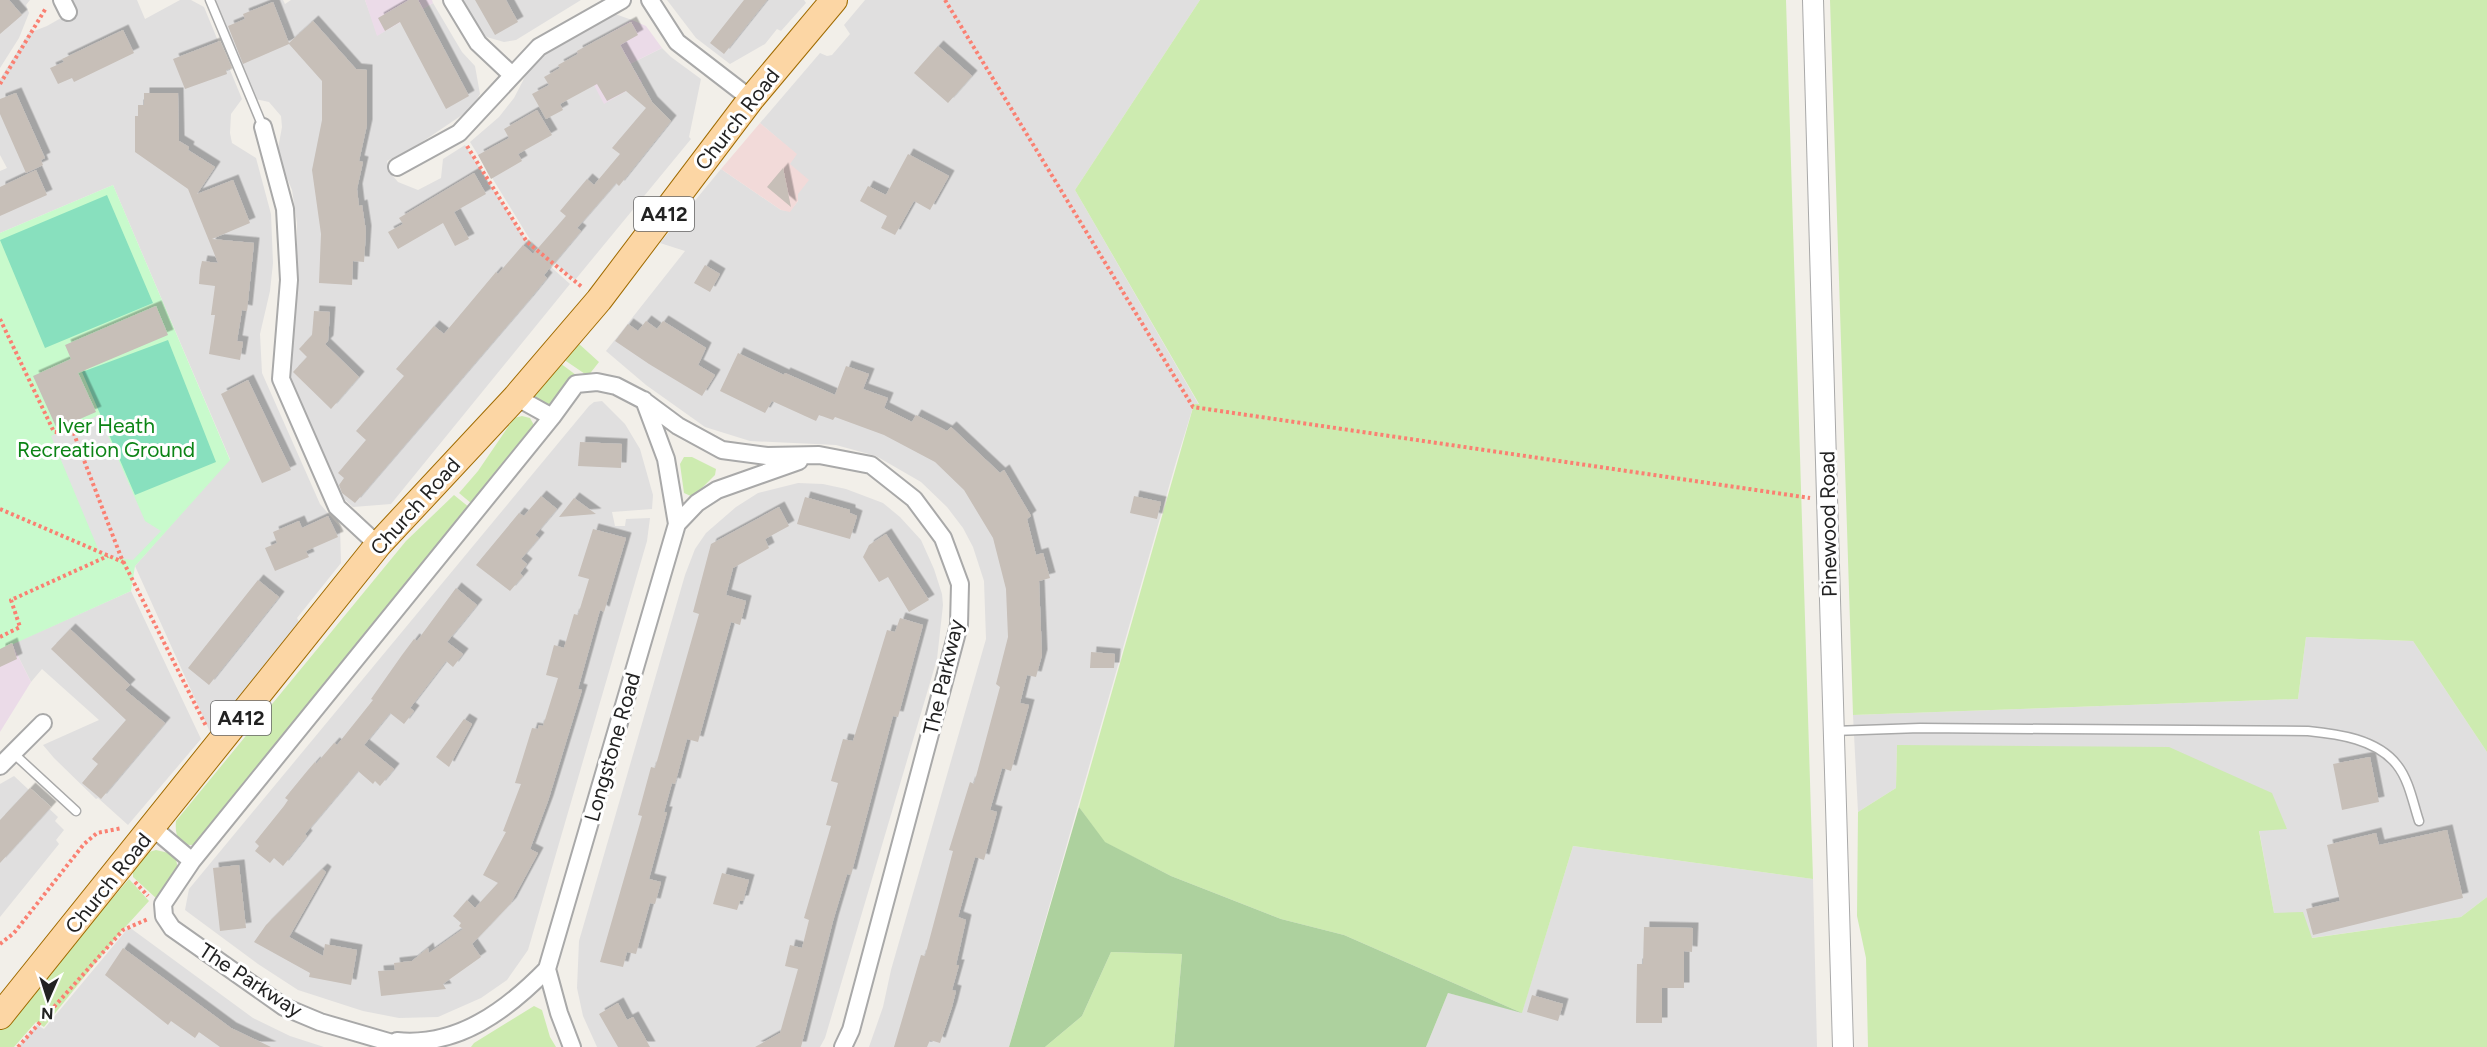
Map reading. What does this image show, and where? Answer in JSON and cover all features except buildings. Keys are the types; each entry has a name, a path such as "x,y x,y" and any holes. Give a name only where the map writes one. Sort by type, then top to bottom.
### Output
{"main road":[{"name":"Church Road","path":"0,1016 218,748 378,545 516,396 599,300 751,99 834,0"}],"street":[{"path":"452,0 478,43 512,75"},
{"path":"397,167 459,133 539,47 622,0"},
{"path":"650,0 677,42 751,99"},
{"name":"Pinewood Road","path":"1813,0 1843,1047"},
{"path":"263,127 285,209 288,280 281,379 337,507 378,545"},
{"path":"166,905 192,861 552,417 576,384 597,382 616,386 643,400 666,459 677,524"},
{"path":"516,396 552,417"},
{"name":"The Parkway","path":"643,400 678,426 722,450 767,456 819,455 871,465 914,499 943,538 960,584 959,625 851,1030 843,1047"},
{"path":"677,524 697,503 717,490 819,455"},
{"name":"Longstone Road","path":"547,969 677,524"},
{"path":"0,766 43,723"},
{"path":"148,834 192,861"},
{"name":"The Parkway","path":"166,905 172,928 284,1006 320,1022 406,1047"},
{"path":"374,1037 408,1043 442,1040 470,1030 500,1013 547,969 559,1013 572,1047"}],"lane":[{"path":"210,0 263,127"},
{"path":"1833,731 1920,728 2261,731 2331,734 2359,740 2378,749 2396,764 2404,777 2419,821"},
{"path":"13,753 76,811"}],"path":[{"path":"0,84 51,0"},
{"path":"945,0 1193,407 1827,500"},
{"path":"459,133 527,242 599,300"},
{"path":"0,319 54,432 74,434 124,562 218,748"},
{"path":"0,509 124,562"},
{"path":"0,637 20,627 11,600 108,555"},
{"path":"0,944 14,933 78,851 97,833 117,827 148,834"},
{"path":"120,869 154,902 166,905"},
{"path":"18,1047 123,930 149,919 166,905"}],"shaded area":[{"path":"0,0 30,0 26,5 29,13 19,38 0,68"},
{"path":"70,0 137,0 145,19 180,0 191,0 204,7 242,99 231,114 232,143 256,158 271,214 273,263 270,291 260,334 262,373 320,504 340,527 341,563 297,618 300,624 210,732 135,566 230,459 113,185 0,233 0,171 7,168 0,155 0,79 29,33 75,10"},
{"path":"212,0 283,0 285,4 291,0 365,0 378,35 433,3 462,52 475,66 480,94 471,109 416,146 387,161 392,175 398,182 418,190 441,178 443,159 465,145 531,249 570,284 391,504 353,507 343,498 327,468 288,378 297,261 297,223 292,190 277,154 282,127 281,116 269,102 250,98"},
{"path":"365,0 432,0 433,3 377,36"},
{"path":"462,0 581,0 516,40 504,42 483,36"},
{"path":"667,0 804,0 806,3 781,31 777,29 765,44 730,64 696,38"},
{"path":"865,0 1200,0 1075,190 1199,405 1194,404 1176,462 1009,1047 869,1047 883,1007 891,970 986,639 984,581 973,547 963,528 947,507 921,482 876,456 836,445 750,441 705,427 646,385 606,351 685,251 660,243 721,169 781,210 790,211 798,201 789,164 796,154 760,123 820,53 827,56 832,55 850,34 844,25"},
{"path":"615,14 632,20 577,53 642,82 630,64 662,48 701,79 689,137 691,139 575,280 534,246 470,142 499,117 514,98 528,71 540,56"},
{"path":"632,20 646,26 662,48 630,64 642,82 604,104 577,53"},
{"path":"760,123 797,154 790,164 809,180 798,194 798,201 790,212 781,210 721,169"},
{"path":"602,401 625,424 640,449 653,495 652,509 612,512 615,526 625,526 626,519 650,518 647,541 528,950 507,980 481,998 438,1017 399,1018 363,1011 298,990 258,964 185,910 189,889 589,406 594,402"},
{"path":"99,415 145,521 161,531 133,560 116,558 99,551 51,436"},
{"path":"798,483 823,484 846,489 883,503 900,517 921,540 934,569 943,605 937,659 825,1038 820,1047 597,1047 583,1016 577,988 579,941 685,575 695,549 706,533 736,507 758,493"},
{"path":"131,591 201,739 128,825 98,798 96,799 43,745 99,720 42,669 31,682 12,644"},
{"path":"2306,637 2413,641 2487,752 2487,897 2461,917 2311,938 2274,913 2259,830 2287,828 1897,746 1896,788 1858,812 1853,715 2298,699"},
{"path":"12,644 31,682 0,732 0,650"},
{"path":"14,776 58,817 55,821 64,830 56,840 59,844 0,917 0,784"},
{"path":"1573,846 1813,879 1817,1047 1426,1047 1448,993 1522,1012"},
{"path":"129,927 253,1018 290,1036 324,1047 18,1047 37,1025 44,1029"}],"green space":[{"path":"1200,0 1786,0 1813,879 1573,846 1522,1013 1344,935 1281,919 1171,876 1104,842 1079,807 1194,404 1199,404 1075,190"},
{"path":"1830,0 2487,0 2487,752 2413,641 2306,637 2298,699 1853,715"},
{"name":"Iver Heath Recreation Ground","path":"113,185 230,460 135,566 131,591 0,650 0,233"},
{"path":"107,195 153,303 45,348 0,240"},
{"path":"168,340 216,462 135,495 82,372"},
{"path":"578,343 599,362 588,376 563,359"},
{"path":"560,363 584,381 560,409 539,409 533,393"},
{"path":"522,416 530,418 536,429 478,509 459,493 478,471 514,418"},
{"path":"684,457 692,457 716,469 715,475 693,497 684,493 680,464"},
{"path":"454,495 475,512 202,843 190,845 181,842 177,834 176,821 406,541"},
{"path":"1897,745 2169,747 2272,793 2287,829 2259,831 2274,913 2303,912 2312,938 2461,917 2487,897 2487,1047 1868,1047 1866,958 1857,916 1858,812 1896,788"},
{"path":"1079,807 1105,842 1171,876 1281,919 1344,935 1522,1013 1448,993 1426,1047 1174,1047 1182,954 1111,952 1082,1016 1045,1047 1009,1047"},
{"path":"156,850 173,854 177,867 174,878 157,899 133,877 133,871 149,852"},
{"path":"129,879 149,901 118,935 44,1027 36,1022 14,1047 0,1047 0,1029"},
{"path":"1111,952 1182,954 1174,1047 1045,1047 1082,1016"},
{"path":"534,1006 542,1010 550,1037 556,1047 471,1047 474,1043"}]}
